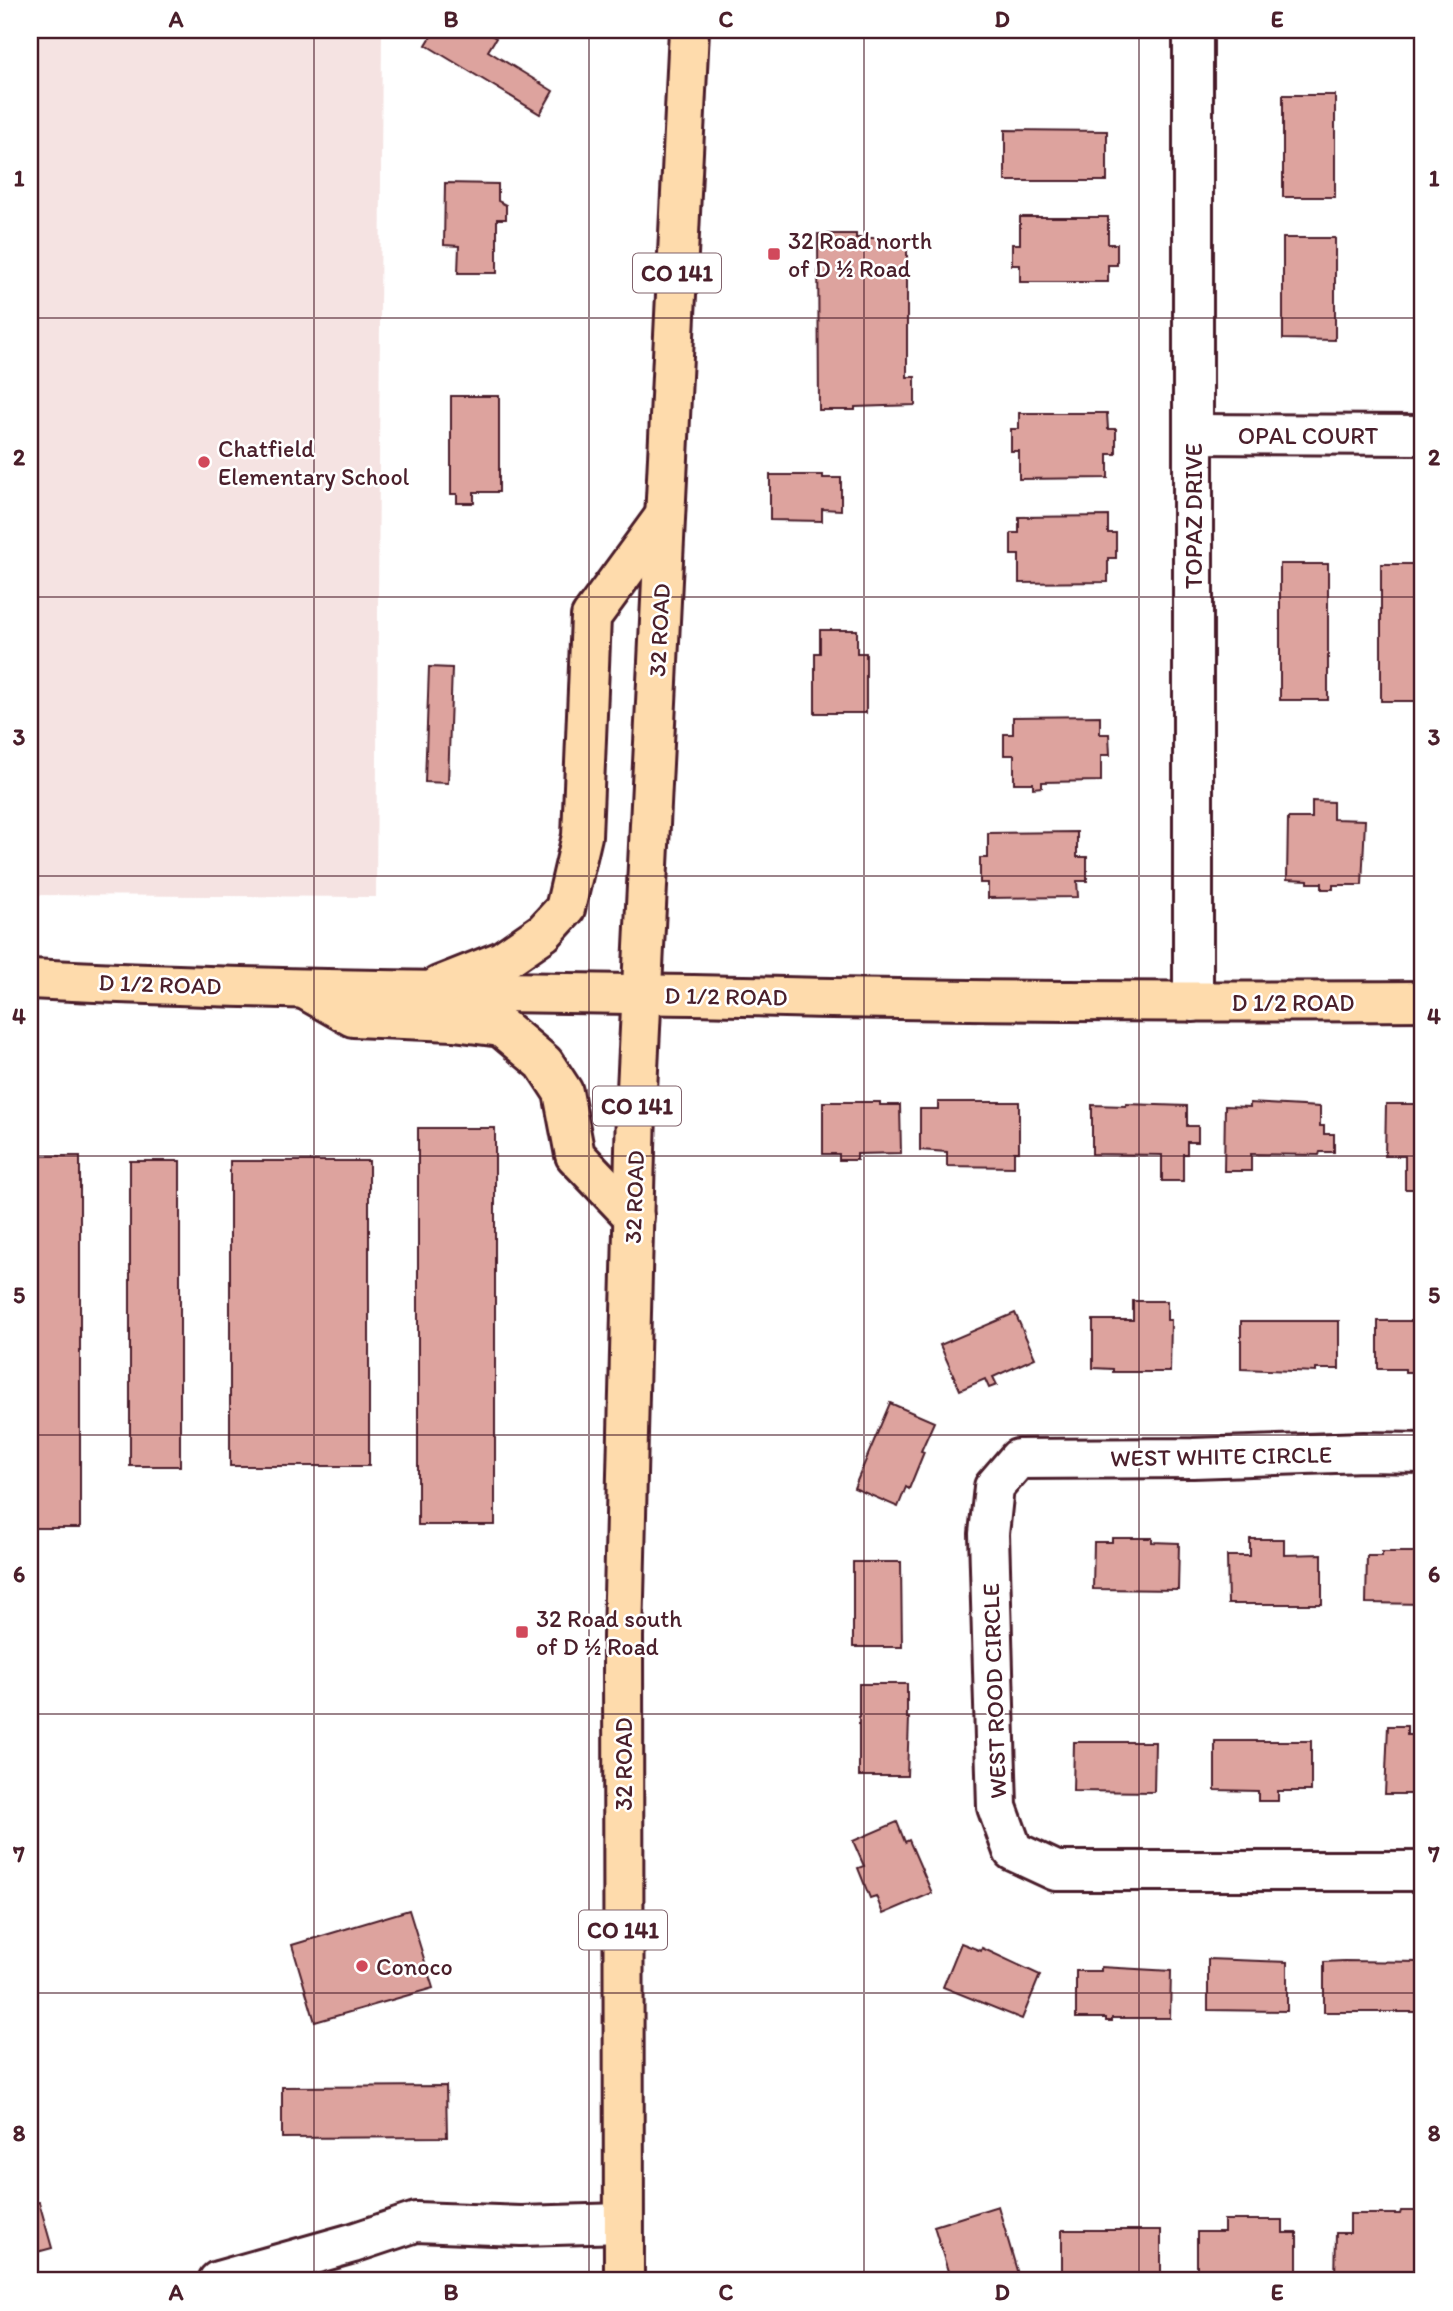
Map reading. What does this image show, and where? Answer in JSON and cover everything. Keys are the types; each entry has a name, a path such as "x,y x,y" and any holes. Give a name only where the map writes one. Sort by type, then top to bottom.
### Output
{"main road":[{"name":"32 ROAD","path":"624,2281 624,1637 634,1217 664,517 689,30"},
{"path":"425,991 502,961 544,932 565,909 582,836 591,617 664,517"},
{"name":"D 1/2 ROAD","path":"30,979 144,985 642,995 1193,1002 1423,1001"},
{"path":"301,987 353,1017 454,1021 502,1027 544,1063 563,1092 575,1155 634,1217"}],"street":[{"name":"TOPAZ DRIVE","path":"1193,30 1193,1002"},
{"name":"OPAL COURT","path":"1193,434 1423,435"},
{"name":"WEST WHITE CIRCLE","path":"1018,1459 1423,1453"},
{"name":"WEST ROOD CIRCLE","path":"1018,1459 994,1488 989,1535 997,1807 1013,1851 1056,1871 1423,1871"},
{"path":"218,2281 354,2243 416,2222 521,2226 623,2224"}],"shaded area":[{"name":"Chatfield Elementary School","path":"30,30 382,30 376,897 30,895"}],"building":[{"path":"435,30 452,30 459,34 461,30 482,30 496,38 488,51 553,91 540,114 426,45"},
{"path":"1283,95 1335,95 1335,197 1283,197"},
{"path":"1005,130 1107,131 1107,181 1005,181"},
{"path":"445,183 498,184 498,201 506,205 506,219 497,219 497,273 458,273 459,246 444,245"},
{"path":"1020,217 1108,217 1108,244 1117,244 1117,265 1108,265 1108,282 1020,282 1020,265 1012,265 1012,244 1020,244"},
{"path":"818,234 856,234 856,238 907,238 907,377 915,377 915,405 819,410"},
{"path":"1283,238 1335,238 1335,340 1283,339"},
{"path":"451,396 499,396 499,492 474,492 474,503 457,503 457,494 451,494"},
{"path":"1019,413 1107,413 1108,429 1116,429 1116,454 1108,454 1108,478 1019,479 1019,451 1011,451 1011,429 1019,429"},
{"path":"770,475 823,475 823,478 841,478 841,510 822,509 822,521 770,520"},
{"path":"1108,516 1108,533 1116,533 1116,558 1108,558 1108,582 1019,583 1019,555 1011,555 1011,533 1019,533 1019,517"},
{"path":"1280,564 1328,564 1328,700 1280,700"},
{"path":"1381,564 1423,564 1423,701 1381,701"},
{"path":"820,630 857,630 857,653 866,653 866,713 815,713 815,653 820,653"},
{"path":"429,667 452,668 448,783 425,782"},
{"path":"1100,716 1100,734 1109,734 1110,755 1101,755 1101,781 1042,782 1042,787 1033,788 1033,783 1014,783 1014,755 1004,755 1004,734 1013,734 1013,717"},
{"path":"1312,801 1333,802 1333,819 1365,820 1362,885 1333,885 1333,889 1322,889 1322,883 1287,879 1288,818 1312,818"},
{"path":"1077,832 1077,857 1087,857 1087,881 1077,881 1078,897 988,898 988,883 980,883 980,858 988,858 988,833"},
{"path":"823,1102 880,1102 880,1105 900,1105 901,1153 857,1154 857,1160 839,1160 839,1154 823,1154"},
{"path":"938,1102 1019,1102 1019,1152 1014,1152 1014,1167 947,1166 947,1152 920,1150 920,1109 938,1109"},
{"path":"1250,1103 1320,1107 1320,1126 1324,1126 1324,1134 1334,1134 1334,1152 1320,1152 1319,1155 1251,1154 1251,1171 1224,1171 1225,1106 1250,1107"},
{"path":"1386,1104 1423,1104 1423,1156 1419,1156 1419,1163 1423,1163 1423,1189 1405,1189 1405,1156 1385,1156"},
{"path":"1092,1105 1187,1106 1187,1126 1198,1126 1198,1142 1187,1142 1187,1154 1183,1154 1183,1181 1162,1181 1162,1155 1092,1154"},
{"path":"418,1128 495,1128 495,1525 418,1525"},
{"path":"30,1156 80,1156 80,1528 30,1528"},
{"path":"130,1161 180,1161 180,1466 130,1466"},
{"path":"230,1161 369,1161 369,1466 230,1466"},
{"path":"1133,1301 1167,1301 1167,1320 1171,1320 1170,1372 1113,1372 1113,1369 1093,1368 1093,1320 1133,1320"},
{"path":"1015,1313 1035,1358 993,1377 997,1385 989,1388 985,1379 960,1390 940,1345"},
{"path":"1241,1321 1339,1321 1339,1369 1316,1369 1316,1372 1241,1369"},
{"path":"1378,1321 1423,1321 1423,1372 1378,1369"},
{"path":"890,1403 934,1422 909,1489 906,1487 898,1507 854,1488"},
{"path":"1112,1538 1152,1538 1152,1542 1179,1543 1178,1590 1093,1589 1094,1542 1112,1542"},
{"path":"1250,1539 1284,1539 1284,1555 1322,1554 1322,1604 1228,1604 1227,1556 1250,1556"},
{"path":"1382,1552 1423,1552 1423,1604 1366,1603 1367,1556 1382,1556"},
{"path":"853,1562 901,1562 902,1647 853,1647"},
{"path":"859,1684 907,1684 907,1776 859,1776"},
{"path":"1388,1726 1407,1726 1407,1735 1420,1735 1420,1742 1423,1742 1423,1794 1385,1794"},
{"path":"1215,1741 1311,1741 1311,1791 1278,1791 1278,1801 1258,1801 1258,1791 1215,1790"},
{"path":"1074,1742 1155,1742 1154,1792 1073,1791"},
{"path":"897,1822 905,1842 909,1840 932,1893 883,1914 876,1896 870,1898 858,1868 864,1866 853,1841"},
{"name":"Conoco","path":"409,1910 433,1988 315,2022 292,1945"},
{"path":"961,1943 981,1951 982,1948 1040,1975 1022,2019 943,1987"},
{"path":"1208,1959 1287,1962 1287,2011 1208,2010"},
{"path":"1324,1962 1422,1962 1422,2012 1324,2012"},
{"path":"1101,1967 1171,1971 1170,2018 1112,2018 1112,2021 1106,2021 1106,2018 1076,2018 1076,1971 1101,1971"},
{"path":"446,2086 447,2137 282,2138 282,2087"},
{"path":"39,2202 52,2248 30,2254 30,2204"},
{"path":"998,2206 1020,2281 951,2281 934,2226"},
{"path":"1401,2211 1423,2211 1423,2281 1335,2281 1336,2233 1350,2233 1350,2214 1400,2214"},
{"path":"1224,2220 1283,2220 1283,2233 1297,2233 1297,2281 1197,2281 1197,2232 1224,2232"},
{"path":"1062,2230 1161,2230 1161,2279 1062,2279"}],"place":[{"name":"32 Road north of D ½ Road","path":"774,254"},
{"name":"Chatfield Elementary School","path":"204,462"},
{"name":"32 Road south of D ½ Road","path":"522,1632"},
{"name":"Conoco","path":"362,1966"}]}
